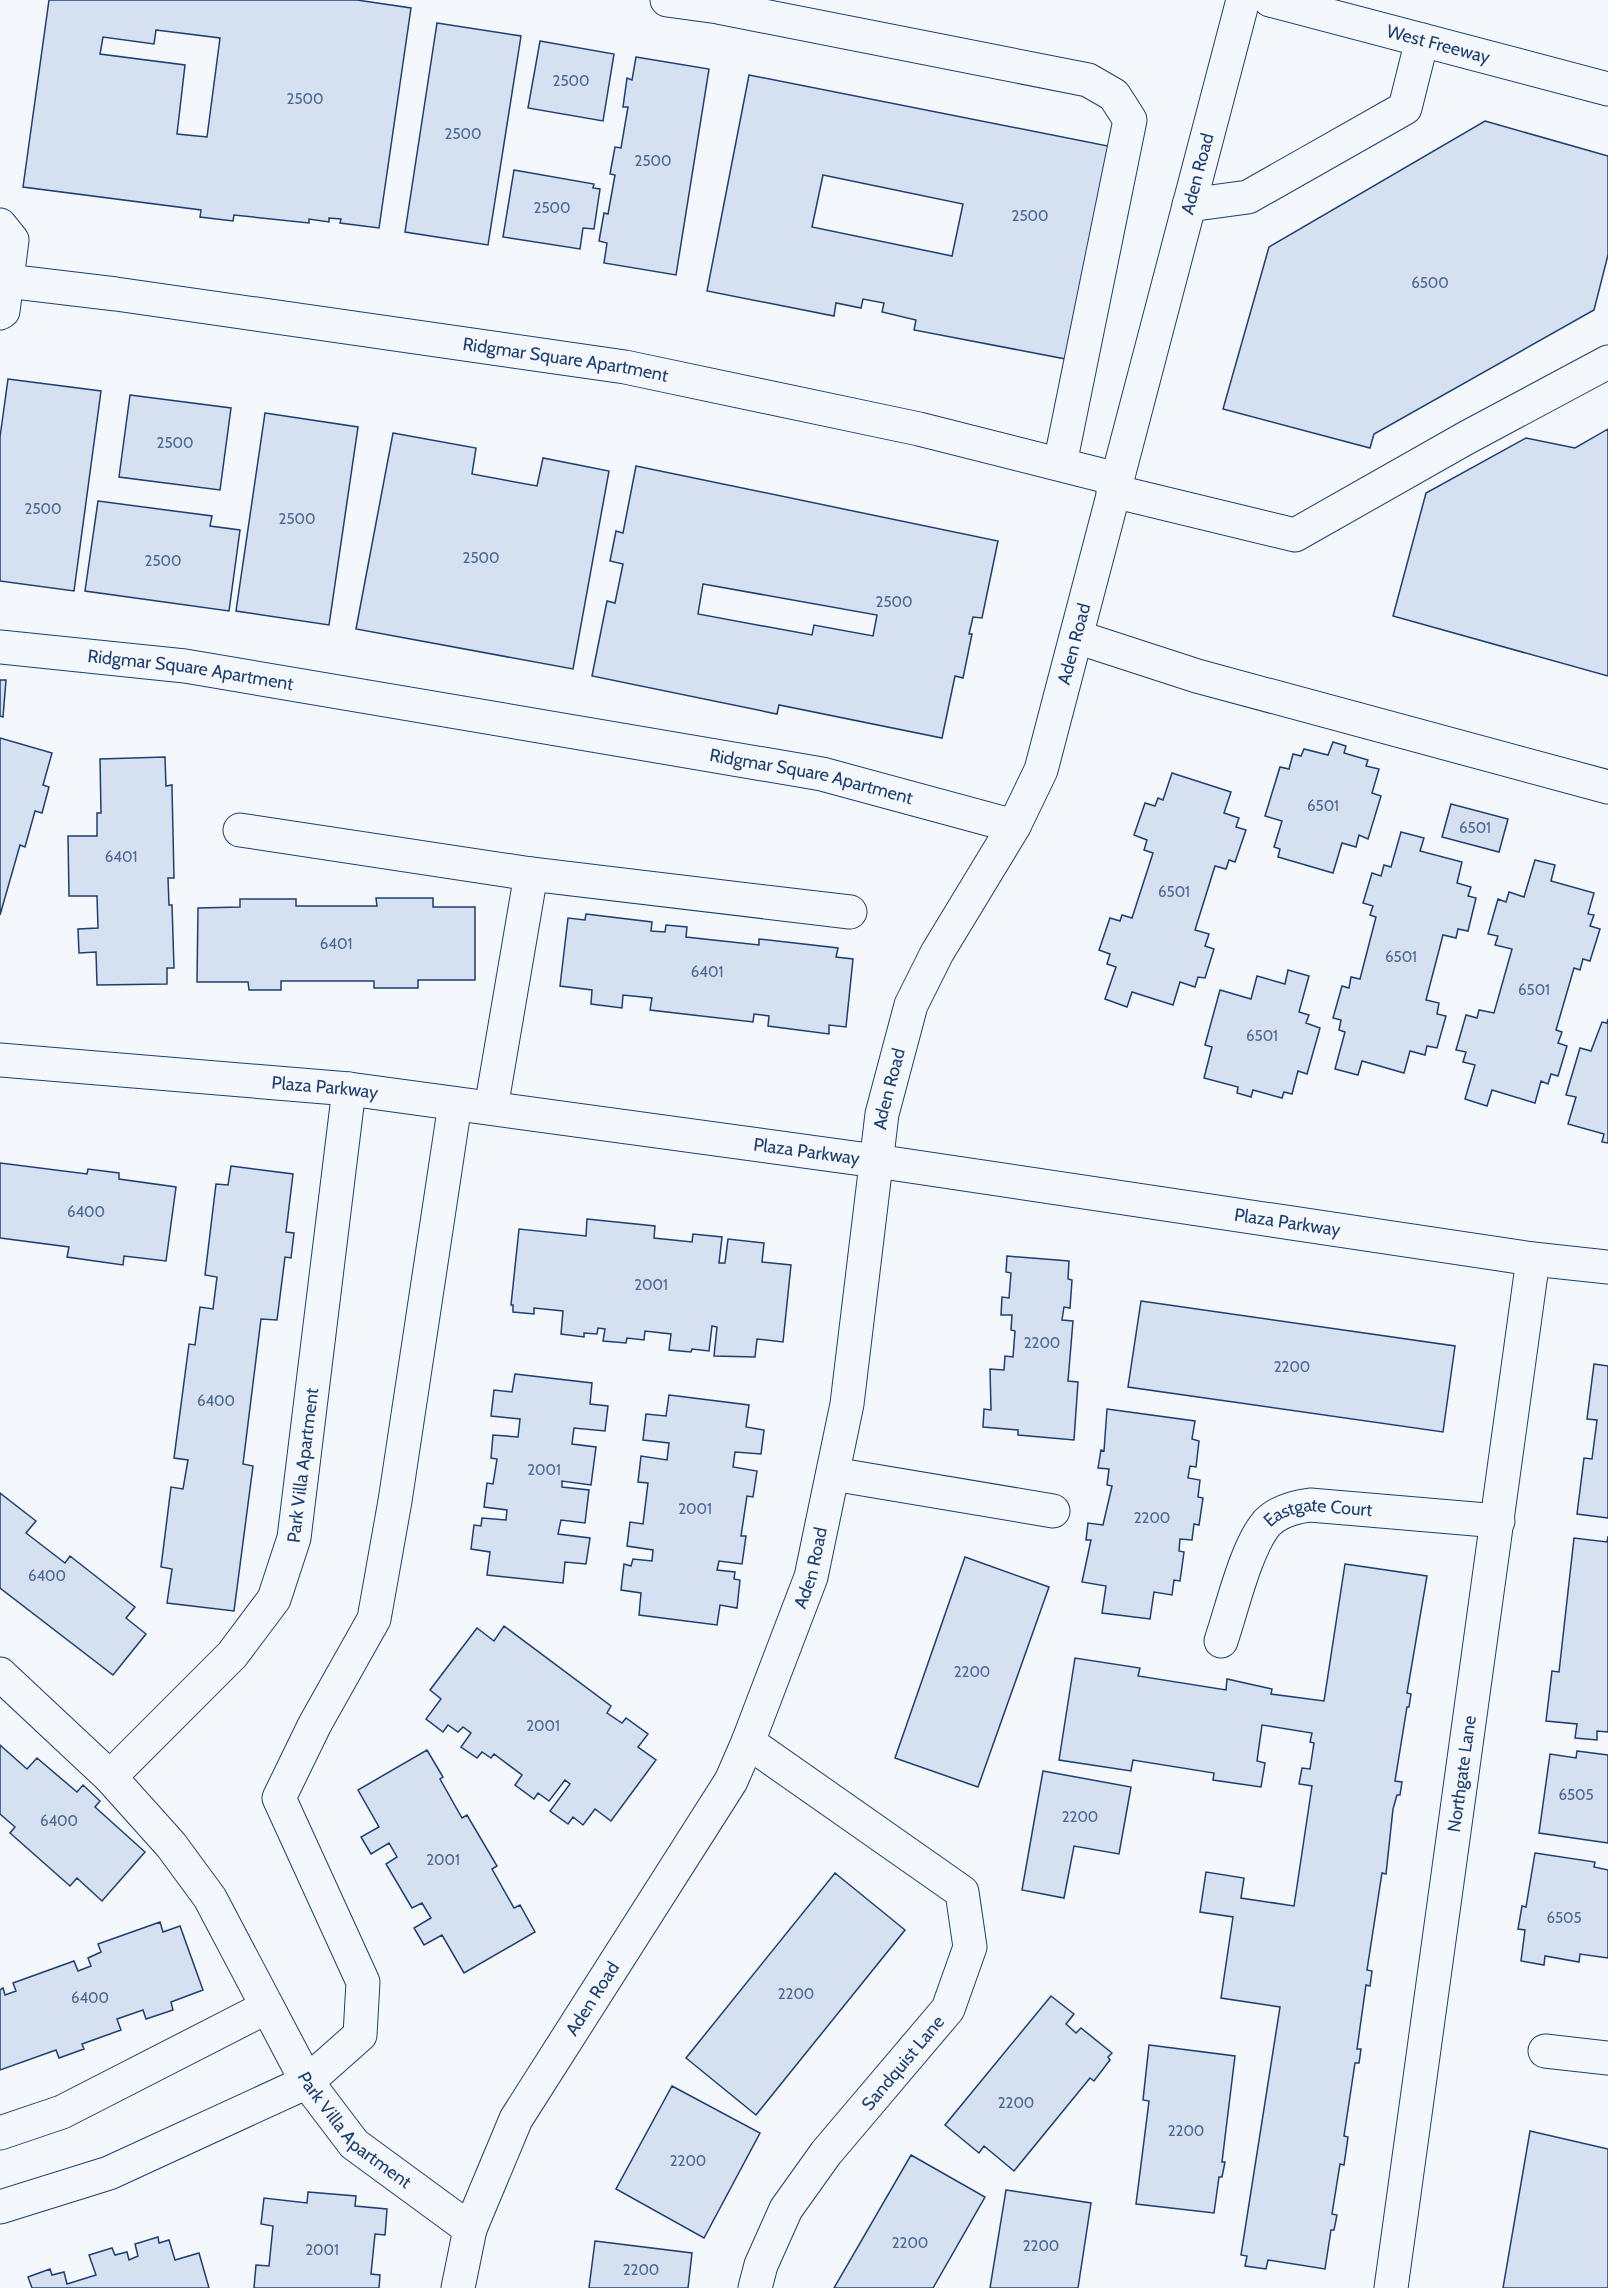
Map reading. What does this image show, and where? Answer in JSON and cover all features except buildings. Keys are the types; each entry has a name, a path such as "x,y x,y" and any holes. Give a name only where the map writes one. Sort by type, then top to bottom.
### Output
{"street":[{"path":"667,0 1088,80 1114,96 1130,120 1060,464"},
{"name":"Aden Road","path":"458,2288 470,2229 516,2119 731,1781 811,1577 847,1404 882,1114 911,1005 937,953 1014,826 1041,770 1243,0"},
{"name":"West Freeway","path":"1270,0 1608,89"},
{"path":"1189,205 1248,197 1405,108 1422,40"},
{"path":"0,225 12,240 3,311 0,313"},
{"name":"Ridgmar Square Apartment","path":"7,281 625,367 919,429 1060,464 1115,485 1295,536 1466,438 1608,362"},
{"path":"1077,637 1197,676 1608,787"},
{"name":"Ridgmar Square Apartment","path":"0,647 185,666 822,774 1014,826"},
{"path":"240,830 531,874 850,912"},
{"path":"491,1108 531,874"},
{"name":"Plaza Parkway","path":"0,1060 349,1089 876,1161 1533,1259 1608,1267"},
{"name":"Park Villa Apartment","path":"110,1777 232,1655 274,1599 294,1538 349,1089"},
{"path":"0,2207 109,2173 307,2082 360,2035 363,1982 279,1798 315,1724 374,1619 395,1501 455,1104"},
{"name":"Northgate Lane","path":"1391,2288 1533,1259"},
{"path":"833,1474 1053,1511"},
{"name":"Eastgate Court","path":"1221,1641 1248,1558 1268,1522 1292,1507 1310,1505 1498,1521"},
{"name":"Park Villa Apartment","path":"0,1674 110,1777 171,1845 210,1899 307,2082 354,2144 470,2229"},
{"name":"Sandquist Lane","path":"748,1742 962,1892 970,1947 948,2009 826,2153 786,2209 761,2265 755,2288"},
{"path":"0,2133 62,2112 267,2007"},
{"path":"1545,2051 1608,2058"}]}
